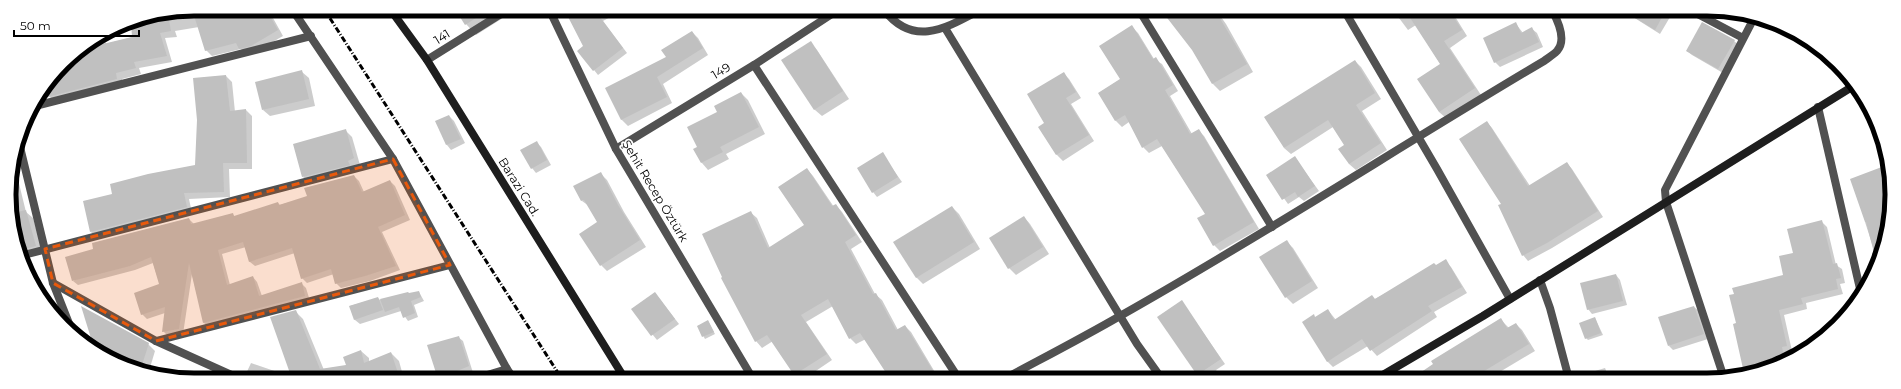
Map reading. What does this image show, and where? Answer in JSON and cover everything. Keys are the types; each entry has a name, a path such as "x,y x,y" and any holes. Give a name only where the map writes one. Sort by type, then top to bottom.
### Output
{"street":[{"path":"297,16 393,159 510,373"},
{"name":"Barazi Cad.","path":"395,16 427,60 621,373"},
{"name":"141","path":"427,60 498,16"},
{"name":"Şehit Recep Öztürk","path":"552,16 616,149 749,373"},
{"name":"149","path":"616,149 754,65 829,16"},
{"path":"891,16 912,32 933,32 968,16"},
{"path":"1143,16 1272,227"},
{"path":"1348,16 1418,136 1510,299"},
{"path":"1015,373 1120,316 1272,227 1418,136 1544,61 1558,50 1561,38 1560,27 1556,16"},
{"path":"1703,16 1743,38"},
{"path":"1722,372 1666,202 1665,190 1668,180 1752,22"},
{"path":"944,28 1120,316 1158,373"},
{"path":"40,105 311,36"},
{"path":"754,65 955,373"},
{"path":"1386,373 1510,299 1850,88"},
{"path":"1818,107 1859,287"},
{"path":"21,154 45,249 52,283 68,321"},
{"path":"26,254 393,159"},
{"path":"156,341 450,265"},
{"path":"1540,280 1550,308 1567,373"},
{"path":"52,283 156,341 227,373"},
{"path":"494,373 507,369"}],"highlighted area":[{"path":"393,159 450,265 156,341 53,283 45,249"}],"building":[{"path":"194,16 270,16 278,30 251,46 239,49 236,43 205,51"},
{"path":"459,16 479,16 465,25"},
{"path":"568,16 599,16 623,48 593,71 577,51 583,46"},
{"path":"1166,16 1219,16 1247,64 1212,84 1192,50"},
{"path":"1409,16 1453,16 1462,30 1444,41 1475,88 1439,112 1417,79 1440,64"},
{"path":"1632,16 1663,16 1655,30"},
{"path":"169,18 171,31 160,33 167,56 134,62 136,68 116,73 117,79 44,98 68,68 95,46 132,37 131,28 148,22"},
{"path":"1516,22 1521,33 1532,27 1539,42 1494,63 1483,38"},
{"path":"1702,22 1735,40 1718,69 1686,51"},
{"path":"1132,25 1153,59 1156,57 1173,85 1165,90 1190,134 1199,129 1254,222 1213,246 1197,218 1205,214 1157,139 1142,148 1125,115 1115,121 1098,93 1120,79 1099,46"},
{"path":"692,31 703,48 657,77 667,97 621,120 605,88 666,57 661,50"},
{"path":"811,41 843,91 814,110 781,60"},
{"path":"1355,60 1375,93 1356,105 1381,143 1349,164 1338,149 1344,145 1328,120 1284,148 1264,117"},
{"path":"302,70 309,99 262,110 255,82"},
{"path":"1064,72 1076,92 1066,98 1089,135 1056,155 1038,127 1044,123 1027,94"},
{"path":"226,75 230,111 246,109 247,163 223,163 224,192 184,193 187,207 90,232 83,201 112,194 110,184 148,174 195,165 197,120 193,78"},
{"path":"741,92 759,127 720,147 723,152 701,163 693,149 697,147 687,127 717,112 714,106"},
{"path":"449,115 461,139 446,145 435,121"},
{"path":"1487,121 1528,186 1567,162 1598,211 1547,243 1522,256 1498,205 1501,204 1459,139"},
{"path":"346,129 354,158 348,161 350,165 302,177 293,144"},
{"path":"537,141 547,160 531,169 520,150"},
{"path":"883,152 898,177 872,193 857,168"},
{"path":"1295,156 1315,186 1298,197 1295,192 1282,200 1266,175"},
{"path":"1883,167 1885,183 1885,206 1882,229 1875,255 1866,222 1850,179"},
{"path":"807,168 832,206 836,204 856,235 845,242 873,294 876,293 896,330 905,325 934,373 886,373 860,333 849,339 828,299 801,315 827,354 797,373 793,373 767,335 755,342 721,278 722,277 702,234 751,211 768,248 804,225 778,187"},
{"path":"601,172 618,205 640,240 600,266 579,234 597,222 584,200 581,201 573,186"},
{"path":"354,175 362,192 390,180 405,215 378,227 396,266 335,284 331,269 301,279 292,248 249,262 243,242 218,250 227,285 253,276 259,296 302,282 305,296 203,323 189,263 179,329 162,332 165,307 141,315 134,293 159,284 151,257 130,266 72,281 65,257 93,249 92,243 189,218 191,224 233,213 234,216 278,202 279,205 307,196 304,188"},
{"path":"952,206 974,242 916,278 893,242"},
{"path":"26,210 36,246 24,249 19,229 17,212"},
{"path":"1024,216 1043,247 1008,269 989,238"},
{"path":"1822,220 1833,264 1837,263 1841,278 1836,279 1838,289 1801,298 1803,304 1779,310 1787,346 1782,347 1784,356 1764,364 1743,369 1733,324 1736,323 1729,295 1734,294 1732,288 1783,275 1779,256 1793,253 1787,229"},
{"path":"1287,240 1312,281 1285,298 1259,257"},
{"path":"1446,259 1462,287 1428,306 1432,311 1370,351 1362,339 1327,362 1302,322 1314,314 1315,317 1328,309 1334,320 1372,295 1375,299 1434,263 1436,265"},
{"path":"1616,274 1623,301 1587,310 1580,283"},
{"path":"419,291 421,297 411,301 415,313 403,318 399,307 385,312 380,299 408,292"},
{"path":"655,292 675,319 651,336 631,309"},
{"path":"378,297 383,310 354,320 349,306"},
{"path":"1182,300 1221,359 1200,373 1196,373 1157,317"},
{"path":"81,306 149,343 142,365 116,355 92,340"},
{"path":"1694,306 1704,334 1668,346 1658,317"},
{"path":"296,310 320,369 346,365 343,357 361,350 364,363 391,352 398,373 290,373 270,317"},
{"path":"1595,317 1601,333 1585,339 1579,323"},
{"path":"1501,318 1507,328 1516,323 1529,344 1481,373 1420,373 1433,364 1431,361"},
{"path":"708,320 714,332 702,337 697,326"},
{"path":"459,336 469,366 452,373 436,373 427,345"}],"railway":[{"path":"329,16 558,373"}]}
